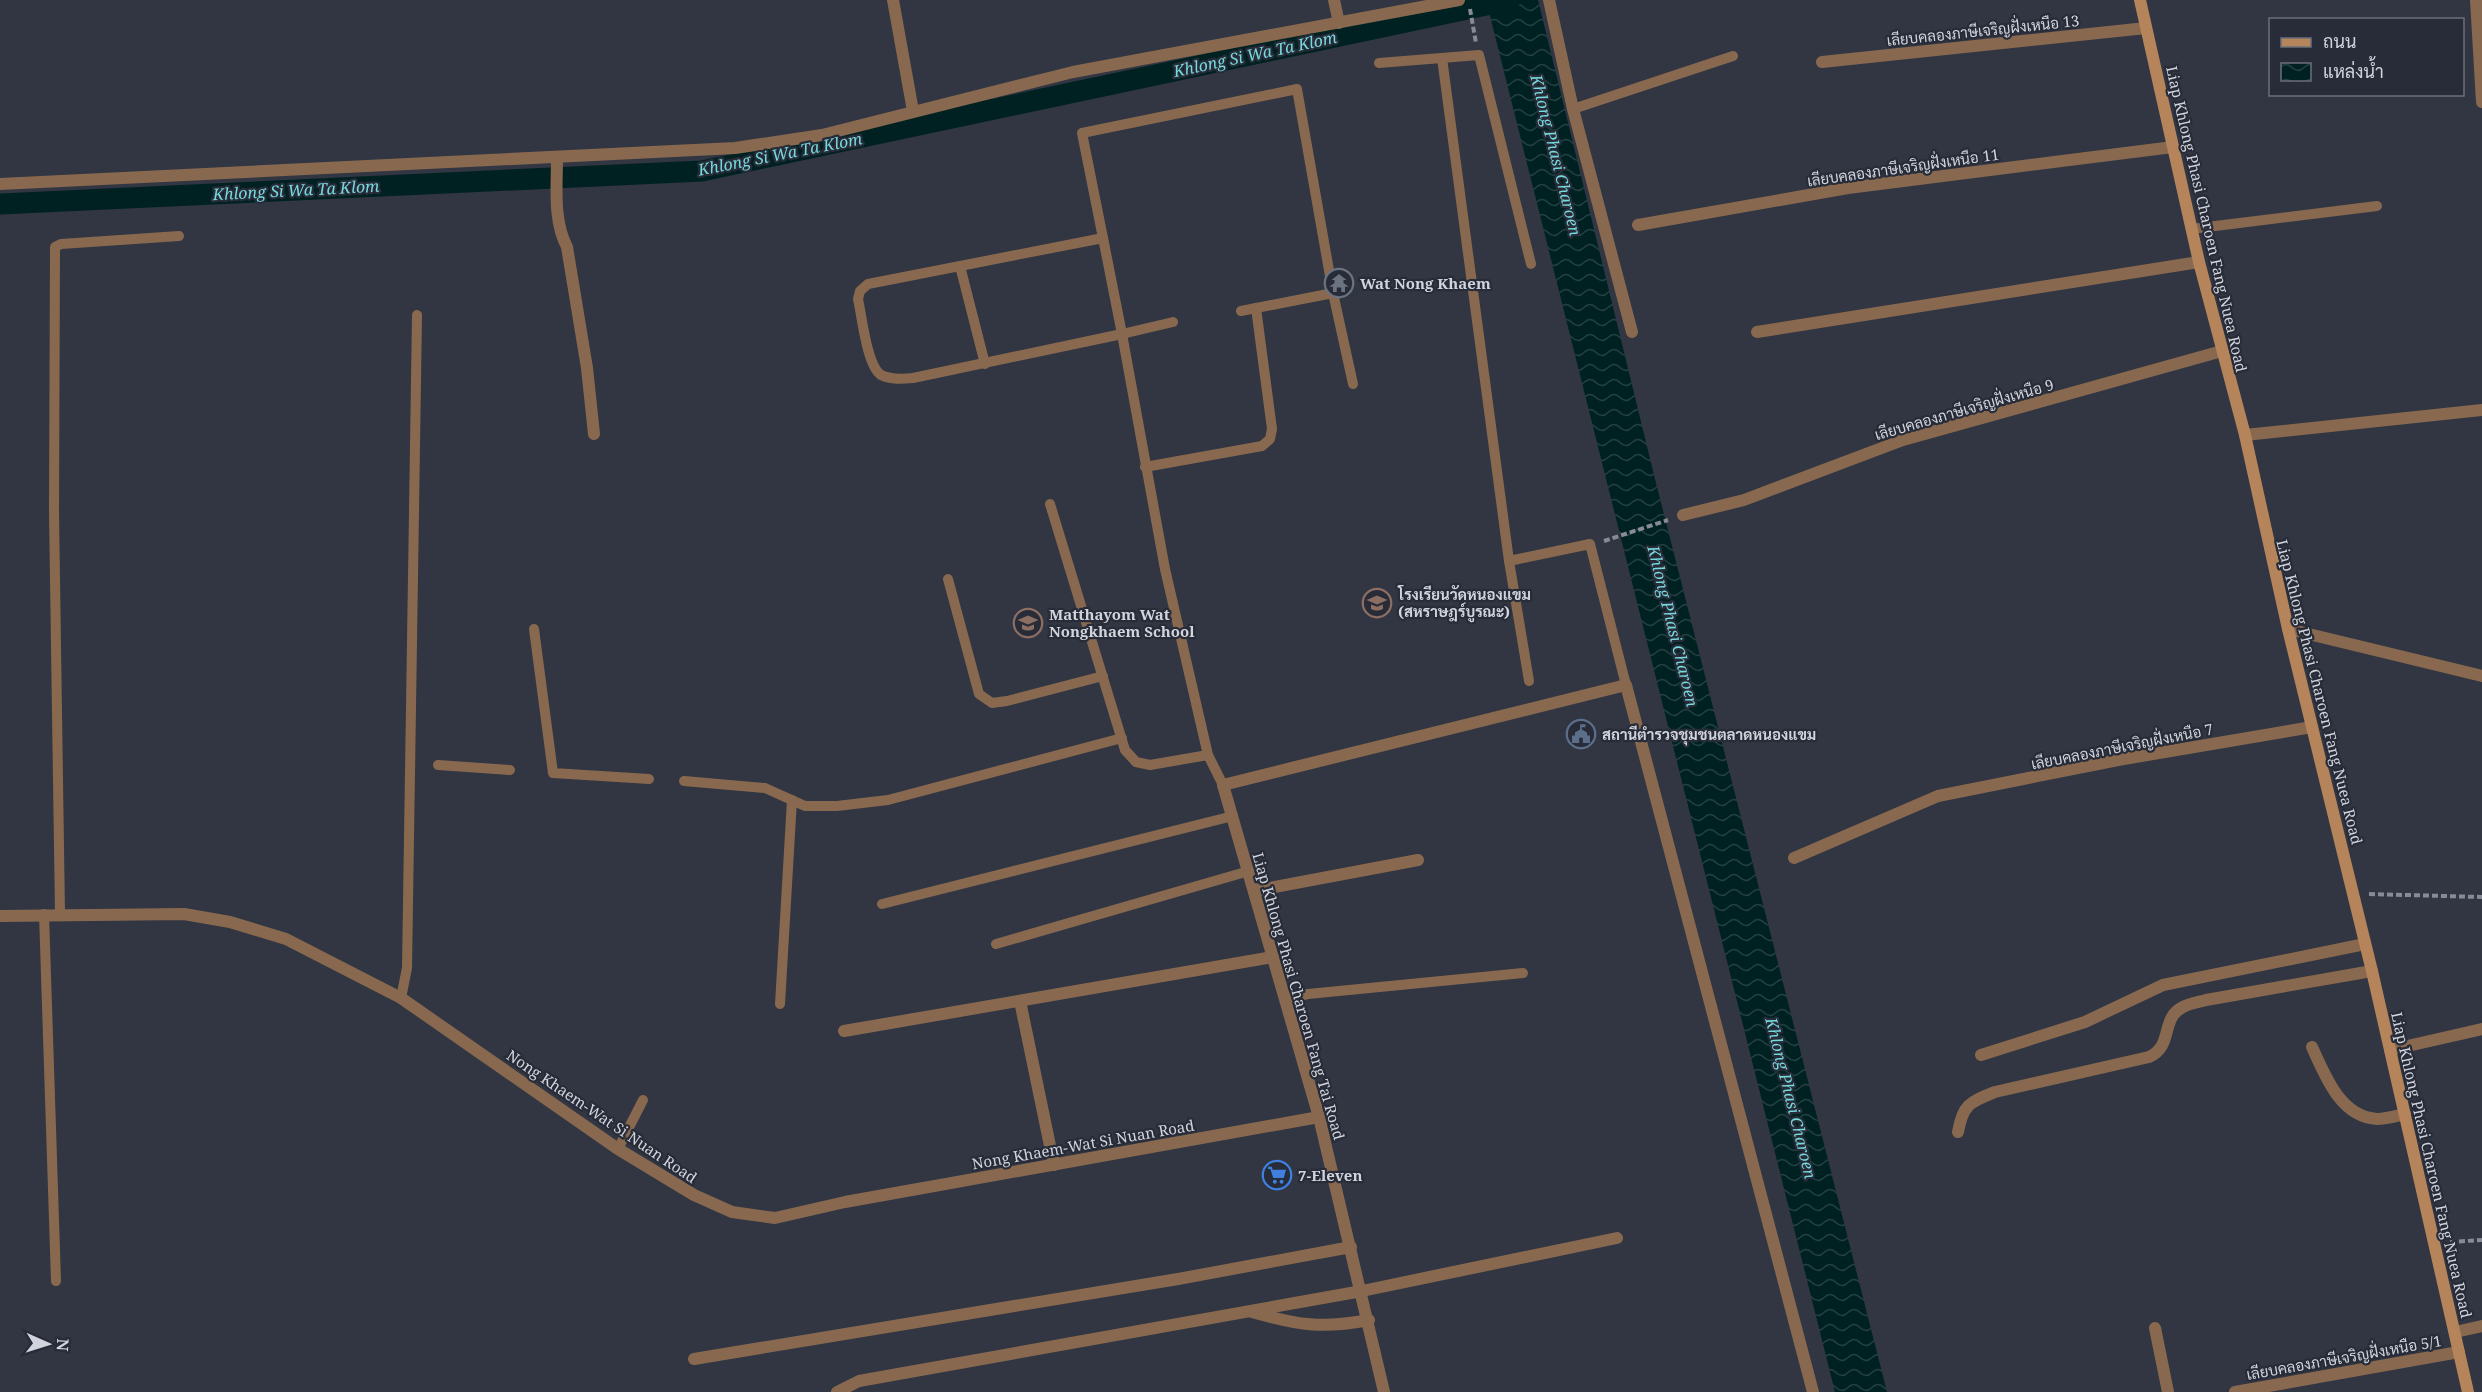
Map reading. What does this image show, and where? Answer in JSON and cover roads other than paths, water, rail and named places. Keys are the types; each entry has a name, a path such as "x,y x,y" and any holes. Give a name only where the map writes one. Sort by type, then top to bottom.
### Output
{"main road":[{"name":"Liap Khlong Phasi Charoen Fang Nuea Road","path":"2140,0 2191,229 2245,435 2288,629 2366,944 2468,1392"}],"street":[{"path":"892,0 914,111"},
{"path":"1334,0 1339,22"},
{"path":"0,184 735,148 822,135 1073,72 1459,0"},
{"path":"1549,0 1573,109 1632,332"},
{"path":"2476,0 2482,102"},
{"name":"เลียบคลองภาษีเจริญฝั่งเหนือ 13","path":"1822,62 2146,28"},
{"name":"เลียบคลองภาษีเจริญฝั่งเหนือ 11","path":"1638,225 1848,188 2173,147"},
{"path":"557,157 558,220 567,246 587,368 594,434"},
{"path":"1757,332 2199,262"},
{"name":"เลียบคลองภาษีเจริญฝั่งเหนือ 9","path":"1683,515 1744,500 1903,440 2222,351"},
{"path":"2245,435 2482,410"},
{"path":"2288,629 2482,676"},
{"path":"1223,785 1626,685 1813,1392"},
{"name":"เลียบคลองภาษีเจริญฝั่งเหนือ 7","path":"1794,858 1938,796 2118,760 2312,726"},
{"name":"Liap Khlong Phasi Charoen Fang Tai Road","path":"1223,785 1319,1117 1369,1320 1384,1392"},
{"path":"1254,891 1418,860"},
{"name":"Nong Khaem-Wat Si Nuan Road","path":"0,916 183,914 230,922 286,939 401,998 618,1149 693,1195 732,1212 775,1218 845,1202 1319,1117"},
{"path":"1981,1055 2085,1022 2163,985 2366,944"},
{"path":"844,1031 1273,957"},
{"path":"1958,1132 1961,1114 1971,1102 1995,1092 2158,1053 2165,1042 2168,1023 2174,1013 2182,1007 2206,1000 2372,971"},
{"path":"1020,1001 1053,1165"},
{"path":"2390,1050 2482,1029"},
{"path":"2312,1047 2332,1090 2362,1116 2378,1119 2405,1114"},
{"path":"837,1392 859,1381 1362,1291 1617,1238"},
{"path":"694,1359 1167,1281 1351,1247"},
{"path":"1248,1311 1309,1326 1337,1326 1369,1320"},
{"path":"2455,1332 2482,1326"},
{"path":"2155,1328 2168,1392"},
{"name":"เลียบคลองภาษีเจริญฝั่งเหนือ 5/1","path":"2235,1392 2459,1352"}],"lane":[{"path":"1378,63 1479,55 1531,264"},
{"path":"1573,109 1733,56"},
{"path":"1442,58 1509,561 1529,681"},
{"path":"1223,785 1208,755 1165,569 1082,133 1297,89 1333,293 1353,384"},
{"path":"2191,229 2377,207"},
{"path":"60,914 54,512 55,247 61,244 179,236"},
{"path":"1103,238 868,284 860,291 858,299 872,365 880,374 892,379 914,378 1173,322"},
{"path":"960,266 985,363"},
{"path":"1241,311 1333,293"},
{"path":"1145,467 1262,447 1270,439 1272,429 1256,308"},
{"path":"401,998 407,969 417,315"},
{"path":"1050,504 1125,750 1136,762 1150,765 1208,755"},
{"path":"1509,561 1590,544 1626,685"},
{"path":"948,579 979,694 992,703 1007,702 1103,676"},
{"path":"534,629 548,773 650,778"},
{"path":"684,781 765,788 805,806 837,806 888,800 1122,738"},
{"path":"438,765 510,770"},
{"path":"780,1004 792,800"},
{"path":"882,904 1233,816"},
{"path":"996,944 1248,871"},
{"path":"44,914 56,1281"},
{"path":"1285,999 1320,992 1523,973"},
{"path":"618,1149 644,1100"}],"water":[{"name":"Khlong Phasi Charoen","path":"1486,0 1538,0 1655,479 1887,1392 1835,1392"}],"waterway":[{"name":"Khlong Si Wa Ta Klom","path":"0,204 702,171 1510,0"}],"place":[{"name":"Wat Nong Khaem","path":"1339,283"},
{"name":"โรงเรียนวัดหนองแขม (สหราษฎร์บูรณะ)","path":"1377,603"},
{"name":"Matthayom Wat Nongkhaem School","path":"1028,623"},
{"name":"สถานีตำรวจชุมชนตลาดหนองแขม","path":"1581,734"},
{"name":"7-Eleven","path":"1277,1175"}]}
